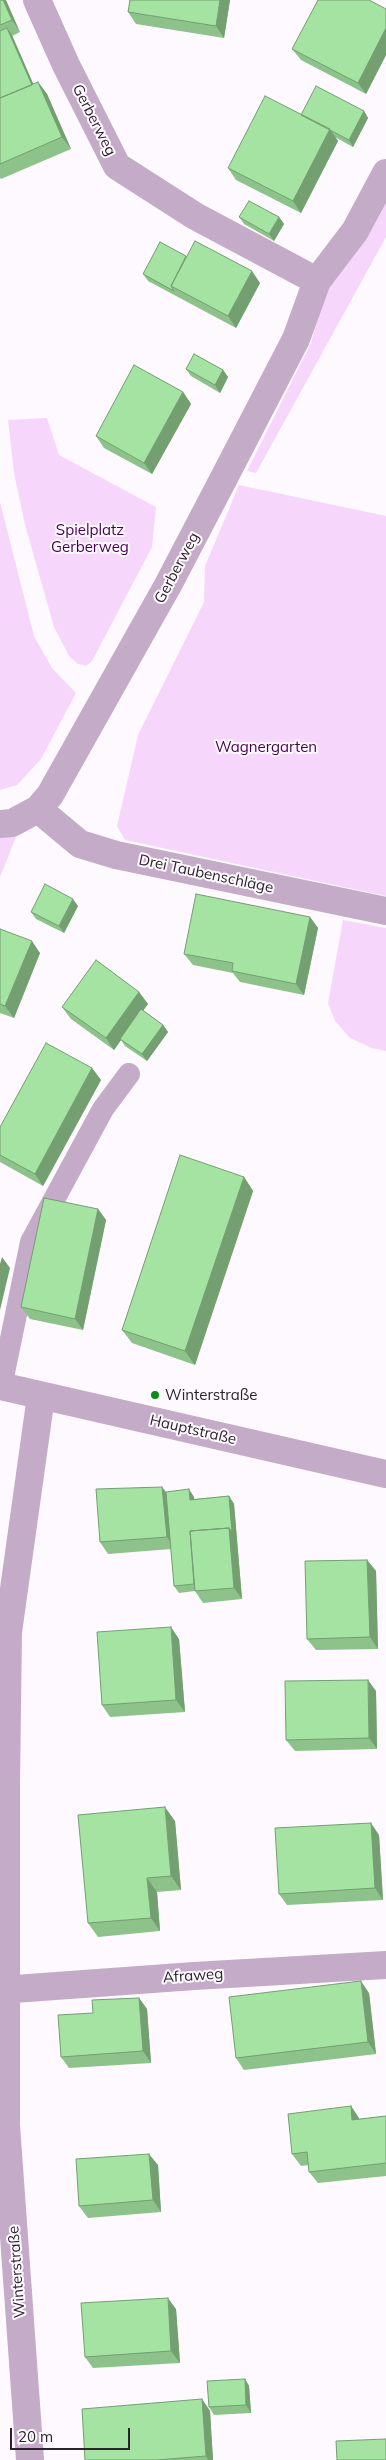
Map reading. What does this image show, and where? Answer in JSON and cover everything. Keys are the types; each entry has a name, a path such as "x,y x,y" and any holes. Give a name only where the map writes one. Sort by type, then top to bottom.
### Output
{"street":[{"name":"Gerberweg","path":"37,0 66,65 118,166 195,216 317,281"},
{"name":"Gerberweg","path":"0,824 12,823 38,809 50,795 168,585 296,339 317,281 355,231 386,173"},
{"name":"Drei Taubenschläge","path":"38,809 80,844 107,852 386,912"},
{"name":"Hauptstraße","path":"1,1386 386,1474"},
{"name":"Winterstraße","path":"30,2460 6,2125 3,1990 8,1632 41,1396"},
{"name":"Afraweg","path":"3,1990 184,1976 386,1965"}],"lane":[{"path":"1,1386 31,1242 103,1109 129,1074"}],"green space":[{"path":"386,200 386,237 256,473 247,471 311,343 323,298 332,280"},
{"name":"Spielplatz Gerberweg","path":"47,418 59,455 156,507 152,547 92,661 86,666 78,664 69,656 54,627 25,525 14,473 8,420"},
{"name":"Wagnergarten","path":"239,485 386,516 386,896 125,840 117,826 138,735 204,602 205,566"},
{"path":"0,502 34,636 52,668 76,693 41,759 17,785 0,790"},
{"path":"20,827 0,877 0,838"},
{"path":"343,920 386,928 386,1051 372,1048 350,1038 335,1021 328,1003"}],"building":[{"path":"0,0 3,0 12,20 0,25"},
{"path":"130,0 220,0 216,26 128,12"},
{"path":"318,0 369,0 386,9 386,28 358,83 292,49"},
{"path":"7,28 32,85 0,98 0,31"},
{"path":"38,82 62,137 0,164 0,98"},
{"path":"316,86 364,111 349,140 301,115"},
{"path":"265,96 330,129 293,201 228,168"},
{"path":"249,201 279,217 269,234 239,217"},
{"path":"195,241 252,271 228,316 171,286"},
{"path":"160,242 186,256 171,286 174,291 143,274"},
{"path":"194,354 223,370 215,385 186,369"},
{"path":"134,365 183,392 144,463 96,436"},
{"path":"45,884 73,899 59,926 31,912"},
{"path":"196,894 310,917 296,984 232,971 233,963 184,954"},
{"path":"0,929 32,941 5,1006 0,1004"},
{"path":"96,960 139,992 106,1038 62,1007"},
{"path":"141,1009 163,1025 142,1054 120,1039"},
{"path":"46,1043 92,1068 35,1174 0,1155 0,1127"},
{"path":"180,1155 244,1177 185,1351 122,1330"},
{"path":"44,1198 98,1209 75,1319 21,1307"},
{"path":"162,1487 167,1537 100,1542 96,1489"},
{"path":"189,1489 190,1500 229,1496 232,1532 229,1528 190,1531 194,1584 174,1586 166,1492"},
{"path":"229,1528 234,1588 195,1591 190,1531"},
{"path":"367,1560 370,1637 307,1639 305,1561"},
{"path":"171,1627 176,1700 102,1705 97,1632"},
{"path":"368,1680 369,1738 286,1740 285,1681"},
{"path":"165,1807 171,1876 147,1878 151,1918 88,1923 78,1815"},
{"path":"371,1823 375,1888 279,1894 275,1828"},
{"path":"361,1981 368,2042 236,2058 229,1997"},
{"path":"139,1998 143,2051 61,2057 58,2015 93,2013 92,2000"},
{"path":"351,2106 352,2120 386,2116 386,2163 309,2172 307,2152 292,2154 288,2114"},
{"path":"149,2154 153,2200 79,2206 76,2159"},
{"path":"168,2298 171,2351 85,2357 81,2303"},
{"path":"245,2379 246,2405 209,2407 207,2381"},
{"path":"202,2399 206,2456 157,2460 85,2460 82,2409"},
{"path":"386,2439 386,2460 337,2460 336,2441"}],"place":[{"name":"Winterstraße","path":"155,1395"}]}
